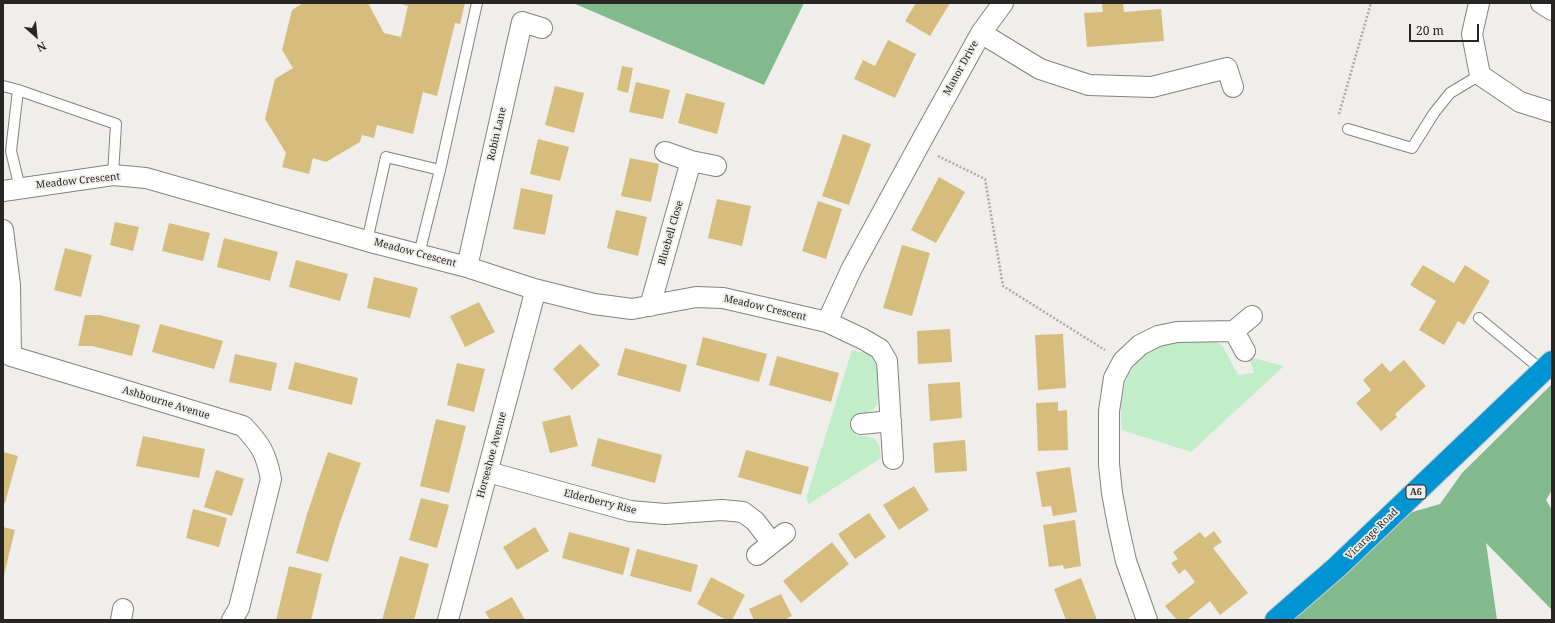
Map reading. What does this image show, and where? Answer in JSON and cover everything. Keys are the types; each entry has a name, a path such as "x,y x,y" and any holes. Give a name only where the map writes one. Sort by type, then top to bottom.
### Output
{"highway":[{"name":"Vicarage Road","path":"1276,620 1337,567 1547,366"}],"street":[{"name":"Manor Drive","path":"827,322 852,268 924,136 981,33 1003,3"},
{"path":"1479,3 1472,34 1480,75 1520,102 1552,112"},
{"path":"1541,3 1552,10"},
{"name":"Robin Lane","path":"467,267 522,22 542,28"},
{"path":"981,33 1040,68 1089,85 1152,87 1227,68 1233,87"},
{"path":"665,152 691,161 716,166"},
{"name":"Bluebell Close","path":"650,306 691,161"},
{"name":"Meadow Crescent","path":"11,189 113,175 146,178 367,241 467,267 534,289 594,304 632,309 696,297 723,298 827,322 880,349 887,361 893,459"},
{"name":"Ashbourne Avenue","path":"3,230 10,285 7,360 243,426 257,442 267,459 271,479 239,608 232,620"},
{"name":"Horseshoe Avenue","path":"448,620 533,300 534,289"},
{"path":"1147,620 1124,554 1112,493 1109,464 1109,411 1114,378 1123,361 1140,345 1158,336 1177,332 1234,331 1252,316"},
{"path":"1234,331 1245,351"},
{"path":"861,424 891,421"},
{"name":"Elderberry Rise","path":"488,472 630,511 665,514 722,510 743,512 779,538 757,556"}],"lane":[{"path":"419,254 440,170 477,3"},
{"path":"1348,129 1412,148 1434,113 1450,93 1480,75"},
{"path":"3,86 116,124 113,175"},
{"path":"11,189 12,151 18,90"},
{"path":"367,241 386,157 440,170"},
{"path":"1479,318 1547,366"}],"path":[{"path":"1348,129 1336,125 1371,3"},
{"path":"937,156 985,179 1003,286 1123,361"}],"green space":[{"path":"573,3 804,3 764,85"},
{"path":"1215,340 1223,347 1238,375 1254,373 1249,357 1284,366 1191,452 1122,430 1121,406 1126,382 1130,372 1145,353 1156,347 1170,343"},
{"path":"852,350 868,355 874,360 877,366 879,393 877,405 868,413 855,415 856,435 872,438 878,442 881,458 809,504 806,499"},
{"path":"1552,384 1552,490 1546,500 1552,510 1552,610 1486,543 1497,620 1290,620 1409,513 1440,504 1462,473"}],"building":[{"path":"303,3 368,3 384,33 401,37 408,6 398,3 465,3 460,24 455,23 437,96 423,92 413,134 377,125 374,138 362,135 360,142 326,162 313,158 309,174 282,167 286,153 265,119 275,79 293,68 282,50 292,10"},
{"path":"916,3 950,3 930,36 905,21"},
{"path":"1123,3 1124,12 1161,9 1164,41 1087,47 1084,13 1103,12 1102,4"},
{"path":"888,40 916,54 895,98 854,79 863,60 875,66"},
{"path":"622,66 633,68 628,93 617,90"},
{"path":"636,82 670,90 663,119 629,112"},
{"path":"555,86 584,93 574,133 545,125"},
{"path":"686,93 725,103 717,134 678,123"},
{"path":"843,134 871,144 849,205 822,196"},
{"path":"538,139 569,147 560,181 530,174"},
{"path":"630,158 659,164 651,202 621,196"},
{"path":"939,177 965,192 936,243 911,230"},
{"path":"521,188 553,195 545,235 513,229"},
{"path":"717,199 751,206 742,246 708,238"},
{"path":"818,201 842,209 826,259 802,251"},
{"path":"616,210 647,217 638,256 607,248"},
{"path":"115,222 139,227 133,251 110,245"},
{"path":"169,223 210,233 203,261 162,251"},
{"path":"224,238 278,252 270,281 217,267"},
{"path":"902,245 930,253 912,316 883,308"},
{"path":"65,248 92,255 81,297 54,290"},
{"path":"296,260 348,274 340,301 289,287"},
{"path":"1423,265 1454,283 1465,265 1490,281 1464,325 1458,321 1444,345 1419,330 1436,301 1410,285"},
{"path":"374,277 418,288 410,318 367,308"},
{"path":"479,302 495,332 465,347 450,316"},
{"path":"85,315 100,315 140,325 132,356 92,346 78,346"},
{"path":"160,324 223,341 214,369 152,352"},
{"path":"950,329 952,362 918,364 917,331"},
{"path":"1063,334 1066,388 1038,390 1035,335"},
{"path":"703,337 767,354 759,382 696,365"},
{"path":"580,344 600,365 572,390 553,369"},
{"path":"625,348 687,365 680,392 617,375"},
{"path":"235,354 277,363 271,391 229,382"},
{"path":"777,356 839,373 831,402 769,385"},
{"path":"1404,360 1426,386 1395,414 1397,417 1381,431 1356,403 1371,390 1363,380 1382,363 1390,372"},
{"path":"295,362 358,378 352,405 288,389"},
{"path":"457,363 485,369 474,412 447,405"},
{"path":"960,382 962,418 930,421 928,384"},
{"path":"1058,402 1058,411 1067,410 1068,450 1038,451 1036,403"},
{"path":"570,415 578,446 550,453 542,422"},
{"path":"436,419 466,426 449,493 420,486"},
{"path":"143,436 205,449 199,478 136,466"},
{"path":"598,438 662,455 655,483 591,466"},
{"path":"965,440 967,471 935,473 933,443"},
{"path":"746,450 809,467 801,495 738,477"},
{"path":"3,452 18,456 5,503 3,503"},
{"path":"328,452 361,463 339,525 328,562 296,553 307,514"},
{"path":"1070,467 1077,512 1053,516 1051,506 1042,507 1036,472"},
{"path":"216,470 244,479 232,516 204,507"},
{"path":"914,486 929,510 899,530 883,505"},
{"path":"421,498 449,505 437,548 409,540"},
{"path":"193,509 227,518 219,547 186,538"},
{"path":"869,513 886,537 855,559 838,534"},
{"path":"1075,520 1081,566 1064,569 1063,565 1049,567 1043,525"},
{"path":"3,527 15,530 4,575 3,575"},
{"path":"535,527 549,551 517,570 503,547"},
{"path":"1214,531 1222,542 1213,548 1248,593 1220,615 1210,601 1187,620 1177,620 1165,606 1195,582 1185,569 1179,574 1171,563 1178,559 1173,552 1200,532 1205,538"},
{"path":"569,532 630,548 623,575 562,558"},
{"path":"832,542 849,564 801,603 783,581"},
{"path":"637,549 698,565 691,592 630,576"},
{"path":"400,556 429,564 414,620 382,620"},
{"path":"289,566 322,574 311,620 276,620"},
{"path":"711,577 745,595 732,620 726,620 697,604"},
{"path":"1081,578 1097,620 1066,620 1054,589"},
{"path":"781,594 792,616 784,620 754,620 749,609"},
{"path":"512,597 525,620 490,620 485,612"}]}
